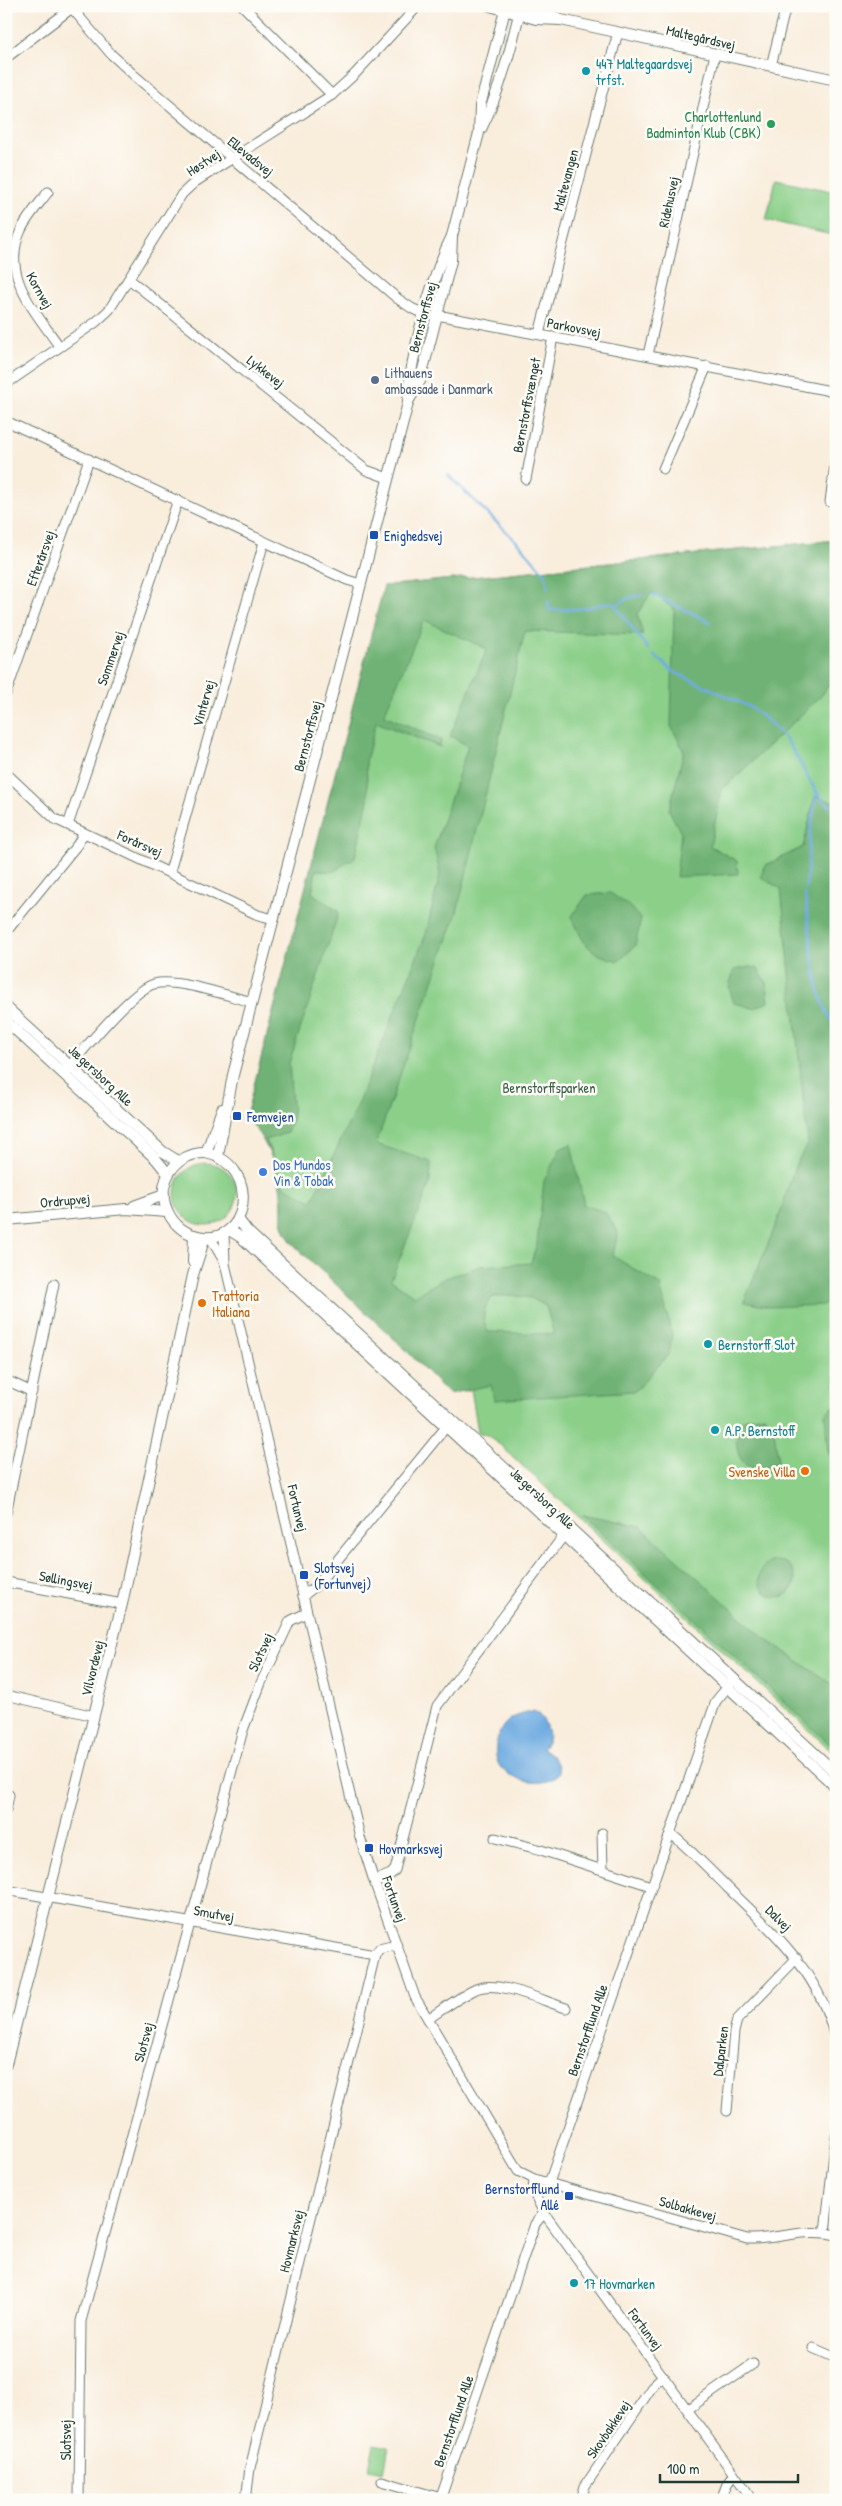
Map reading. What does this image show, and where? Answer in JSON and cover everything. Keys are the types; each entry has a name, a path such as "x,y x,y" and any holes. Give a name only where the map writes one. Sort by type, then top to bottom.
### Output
{"street":[{"path":"243,6 332,95"},
{"name":"Høstvej","path":"6,384 96,322 109,310 182,194 195,182 332,95 355,74 418,6"},
{"name":"Maltegårdsvej","path":"490,6 522,9 561,20 836,80"},
{"path":"771,66 786,6"},
{"path":"6,58 71,7"},
{"name":"Ellevadsvej","path":"71,7 111,54 398,298 413,309 426,314"},
{"name":"Bernstorffsvej","path":"408,403 409,377 441,258 452,236 479,132 480,106 506,8"},
{"name":"Bernstorffsvej","path":"479,132 491,109 522,9"},
{"name":"Maltevangen","path":"539,334 618,32"},
{"name":"Ridehusvej","path":"648,355 715,54"},
{"name":"Kornvej","path":"48,192 22,227 15,243 13,258 19,286 59,346"},
{"name":"Bernstorffsvej","path":"218,1156 233,1075 408,403 420,380 437,315 451,261 452,236"},
{"name":"Lykkevej","path":"129,279 366,470 388,478"},
{"name":"Parkovsvej","path":"437,315 836,392"},
{"name":"Bernstorffsvænget","path":"526,479 553,336"},
{"path":"663,469 707,366"},
{"path":"6,421 178,500 264,542 347,580 361,584"},
{"path":"830,502 836,458"},
{"name":"Efterårsvej","path":"6,694 89,460"},
{"name":"Sommervej","path":"68,825 178,500"},
{"name":"Vintervej","path":"170,871 264,542"},
{"name":"Forårsvej","path":"6,773 55,819 170,871 258,915 274,919"},
{"path":"6,932 78,845 84,833"},
{"path":"66,1069 138,992 154,984 174,983 252,1002"},
{"name":"Jægersborg Alle","path":"6,1007 168,1174"},
{"name":"Jægersborg Alle","path":"6,1021 66,1069 162,1151 178,1161"},
{"name":"Bernstorffsvej","path":"206,1152 233,1075"},
{"path":"206,1152 218,1156 232,1166 242,1184 243,1200 238,1219 227,1232 208,1237 194,1235 179,1226 167,1212 164,1195 168,1174 178,1161 189,1154 206,1152"},
{"name":"Ordrupvej","path":"126,1209 164,1195"},
{"name":"Ordrupvej","path":"6,1220 126,1209 167,1212"},
{"name":"Jægersborg Alle","path":"238,1219 248,1232 731,1683 836,1787"},
{"name":"Jægersborg Alle","path":"227,1232 242,1238 446,1427 567,1531"},
{"name":"Fortunvej","path":"227,1232 225,1264 360,1837 415,1997 518,2171 534,2179 533,2191 544,2212 753,2500"},
{"name":"Vilvordevej","path":"193,1275 194,1235"},
{"name":"Vilvordevej","path":"6,2064 122,1604 193,1275 208,1237"},
{"name":"Fortunvej","path":"208,1237 225,1264"},
{"path":"6,1513 54,1284"},
{"path":"6,1380 32,1392"},
{"path":"303,1596 317,1585 446,1427"},
{"path":"374,1881 391,1874 395,1870 436,1706 567,1531"},
{"name":"Søllingsvej","path":"6,1582 122,1604"},
{"name":"Slotsvej","path":"79,2500 81,2321 243,1730 261,1683 290,1621 306,1613"},
{"name":"Jægersborg Alle","path":"731,1683 836,1773"},
{"name":"Bernstorfflund Alle","path":"549,2183 716,1701 731,1683"},
{"path":"6,1696 94,1716"},
{"path":"6,1810 9,1795"},
{"path":"602,1833 603,1869"},
{"name":"Dalvej","path":"670,1833 768,1926 798,1958 818,1991 836,2044"},
{"path":"495,1838 603,1869 651,1886"},
{"name":"Smutvej","path":"6,1890 375,1955"},
{"path":"375,1955 379,1949 396,1945"},
{"name":"Hovmarksvej","path":"246,2500 252,2459 375,1955"},
{"name":"Dalparken","path":"727,2111 734,2032 737,2020 798,1958"},
{"path":"428,2019 475,1989 486,1986 499,1986 566,2008"},
{"path":"824,2232 836,2136"},
{"name":"Solbakkevej","path":"534,2179 747,2239 760,2240 824,2232 836,2235"},
{"name":"Bernstorfflund Alle","path":"382,2481 440,2499 535,2224 544,2212"},
{"path":"812,2348 836,2358"},
{"path":"688,2409 754,2364"},
{"name":"Skovbakkevej","path":"581,2500 585,2486 654,2384 663,2376"},
{"path":"721,2500 727,2484 734,2474"}],"green space":[{"path":"776,179 836,192 836,236 766,220"},
{"name":"Bernstorffsparken","path":"836,540 836,1755 500,1445 487,1435 478,1432 471,1389 449,1394 405,1349 293,1244 283,1224 282,1201 277,1172 264,1142 246,1116 384,586"},
{"path":"836,540 836,674 822,695 722,790 710,846 737,861 738,874 676,877 681,833 669,810 684,751 671,726 674,609 652,592 637,614 643,635 525,631 457,912 376,1144 431,1162 430,1183 391,1280 414,1296 445,1278 481,1266 531,1263 537,1243 544,1181 560,1149 571,1144 584,1205 605,1212 618,1231 613,1256 660,1285 672,1335 669,1354 635,1391 494,1400 491,1385 449,1394 405,1349 293,1244 283,1224 282,1201 277,1172 264,1142 246,1116 384,586","holes":["424,620 487,649 450,736 468,746 434,848 440,874 426,934 355,1110 312,1201 283,1185 266,1140 287,1133 293,1117 289,1063 339,912 312,893 316,870 333,872 355,857 368,800 366,761 376,722 440,747 441,740 384,715","511,1295 530,1298 546,1306 554,1334 488,1332 484,1322 484,1313 487,1305 493,1297"]},
{"path":"815,796 836,803 836,1294 824,1305 769,1307 744,1302 779,1217 795,1166 808,1143 781,889 761,877 764,866 803,847"},
{"path":"610,893 628,905 641,919 635,946 619,961 593,951 584,941 572,916 587,895"},
{"path":"751,967 757,968 767,983 769,1002 753,1008 734,1003 729,987 734,970"},
{"path":"200,1163 212,1163 228,1172 235,1182 237,1194 235,1206 228,1216 212,1225 200,1225 189,1220 180,1211 175,1200 175,1188 180,1177 189,1168"},
{"path":"833,1407 836,1409 836,1460 828,1454 825,1414"},
{"path":"765,1415 774,1430 778,1461 769,1472 745,1464 738,1452 737,1445 737,1426 746,1418"},
{"path":"582,1515 641,1527 763,1637 836,1687 836,1750"},
{"path":"777,1561 790,1566 795,1579 790,1592 777,1597 764,1592 759,1579 764,1566"},
{"path":"374,2444 389,2447 384,2472 369,2469"}],"water":[{"path":"533,1711 541,1716 545,1724 548,1743 542,1748 554,1758 559,1774 546,1781 539,1782 523,1781 503,1770 499,1765 496,1752 500,1731 504,1725 514,1717"}],"waterway":[{"path":"448,475 522,547 546,575 548,589"},
{"path":"652,594 710,622"},
{"path":"615,606 628,598 642,595"},
{"path":"548,601 549,610 579,609 613,602 648,649"},
{"path":"654,655 674,672 750,707 766,719 789,744 821,797 836,810"},
{"path":"806,889 810,834 817,791"},
{"path":"805,894 813,964 821,998 836,1027"}],"place":[{"name":"447 Maltegaardsvej trfst.","path":"586,71"},
{"name":"Charlottenlund Badminton Klub (CBK)","path":"771,124"},
{"name":"Lithauens ambassade i Danmark","path":"375,380"},
{"name":"Enighedsvej","path":"374,535"},
{"name":"Femvejen","path":"237,1116"},
{"name":"Dos Mundos Vin & Tobak","path":"263,1172"},
{"name":"Trattoria Italiana","path":"202,1303"},
{"name":"Bernstorff Slot","path":"708,1344"},
{"name":"A.P. Bernstoff","path":"715,1430"},
{"name":"Svenske Villa","path":"805,1471"},
{"name":"Slotsvej (Fortunvej)","path":"304,1575"},
{"name":"Hovmarksvej","path":"369,1848"},
{"name":"Bernstorfflund Allé","path":"569,2196"},
{"name":"17 Hovmarken","path":"574,2283"}]}
